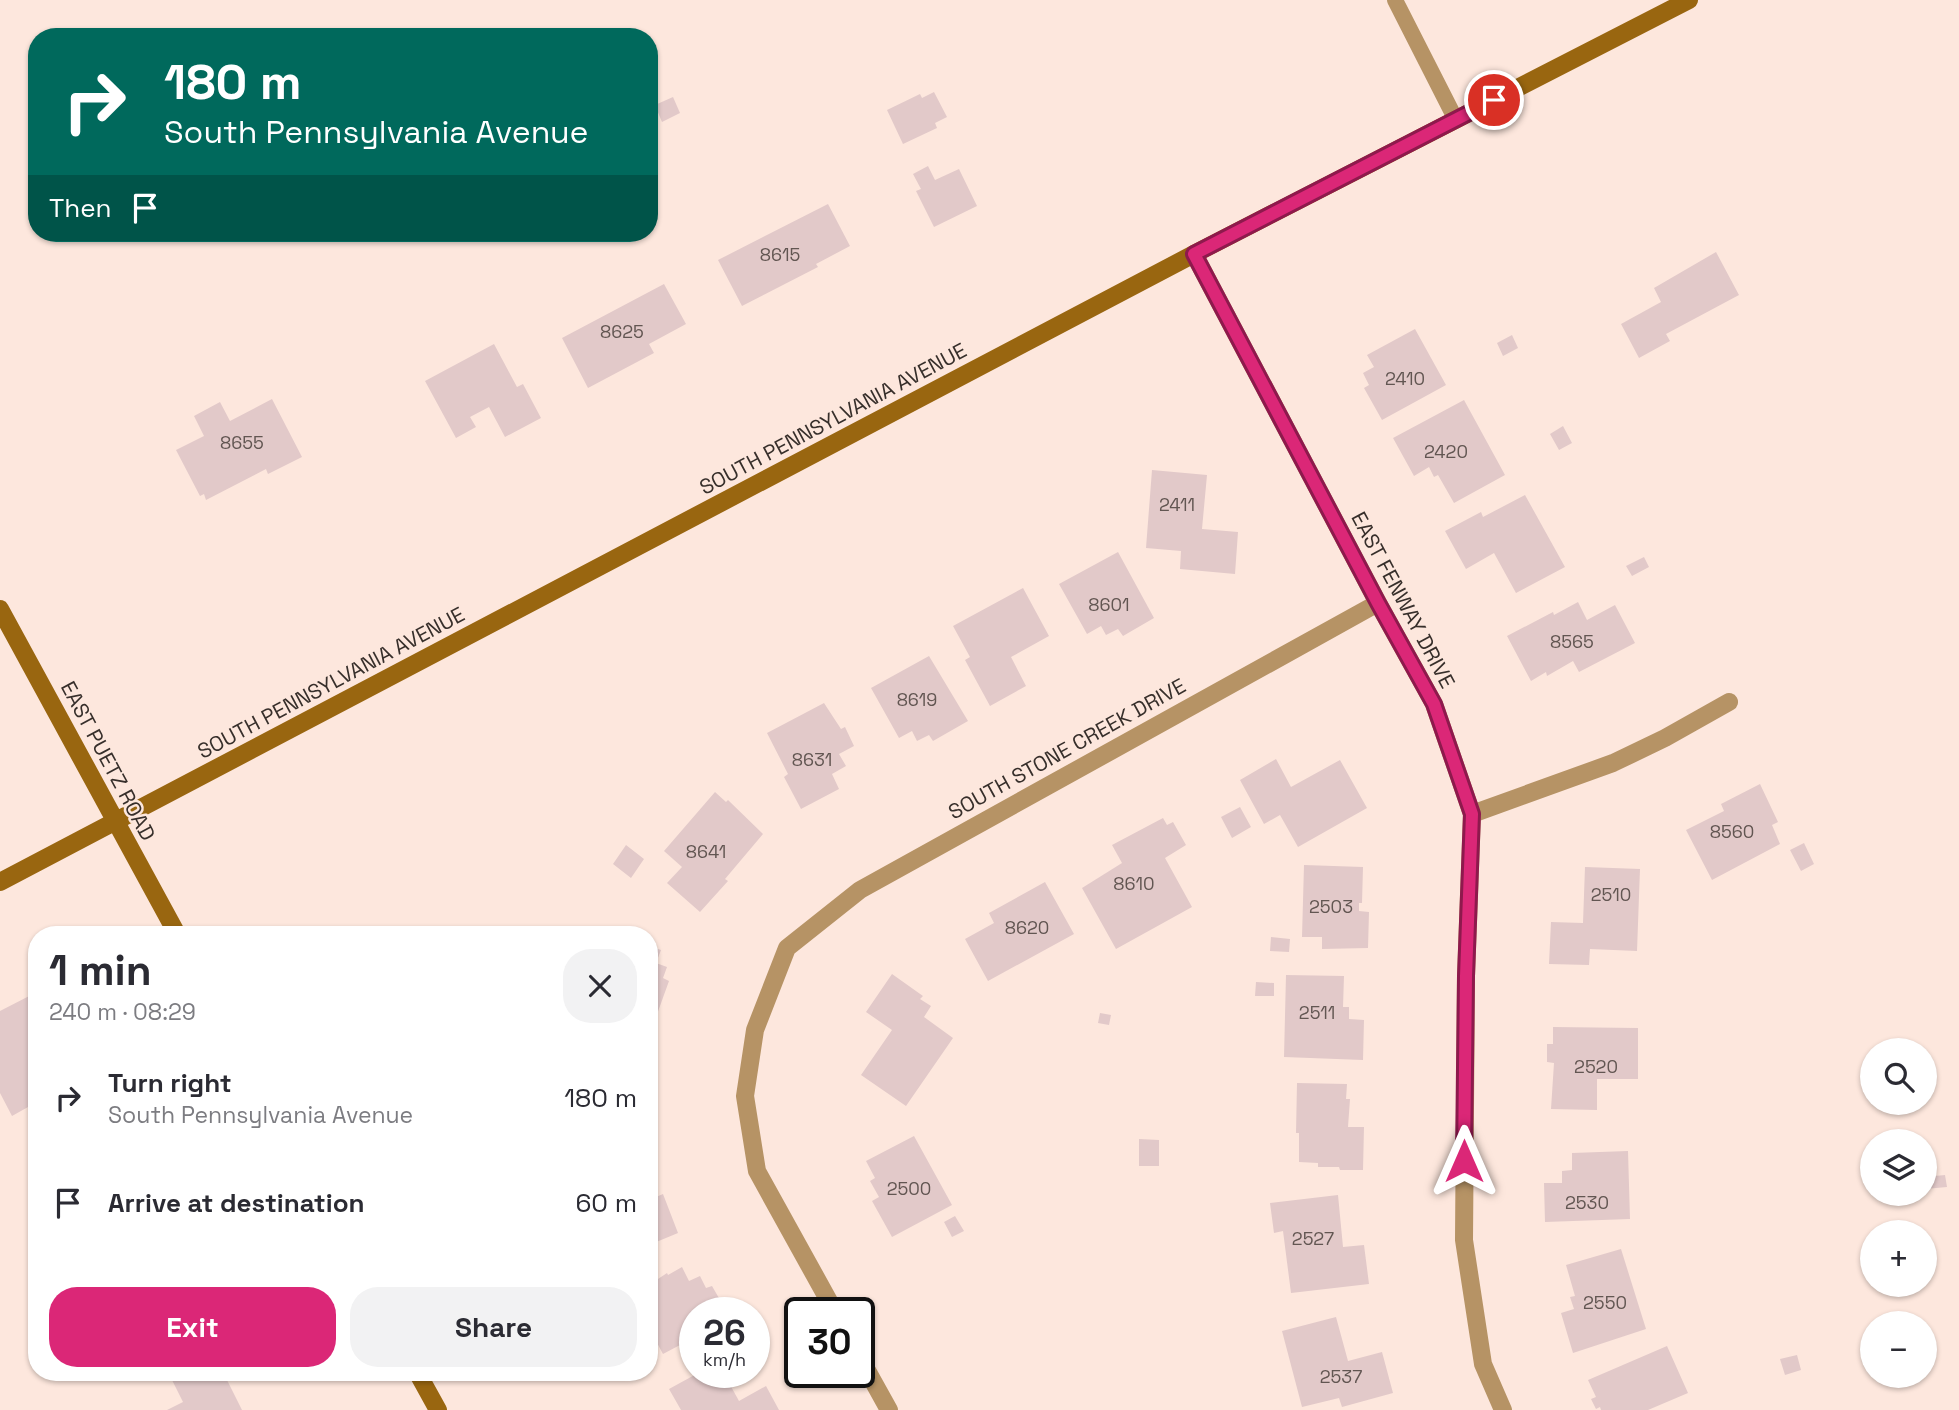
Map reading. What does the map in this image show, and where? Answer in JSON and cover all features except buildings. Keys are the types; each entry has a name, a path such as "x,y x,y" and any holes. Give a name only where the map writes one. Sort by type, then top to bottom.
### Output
{"street":[{"name":"SOUTH PENNSYLVANIA AVENUE","path":"0,882 1194,254 1689,0"},
{"name":"EAST FENWAY DRIVE","path":"1194,254 1434,704 1472,814 1466,976 1464,1240 1483,1364 1503,1410"},
{"name":"SOUTH STONE CREEK DRIVE","path":"827,1297 757,1171 745,1096 755,1030 787,948 860,890 1378,603"},
{"name":"EAST PUETZ ROAD","path":"0,609 173,926"},
{"path":"1472,814 1613,763 1729,702"},
{"path":"423,1381 438,1410"},
{"path":"875,1385 889,1410"}],"lane":[{"path":"1395,0 1456,120"}],"route":[{"path":"1464,1161 1466,976 1472,814 1434,704 1194,254 1494,100"}]}
